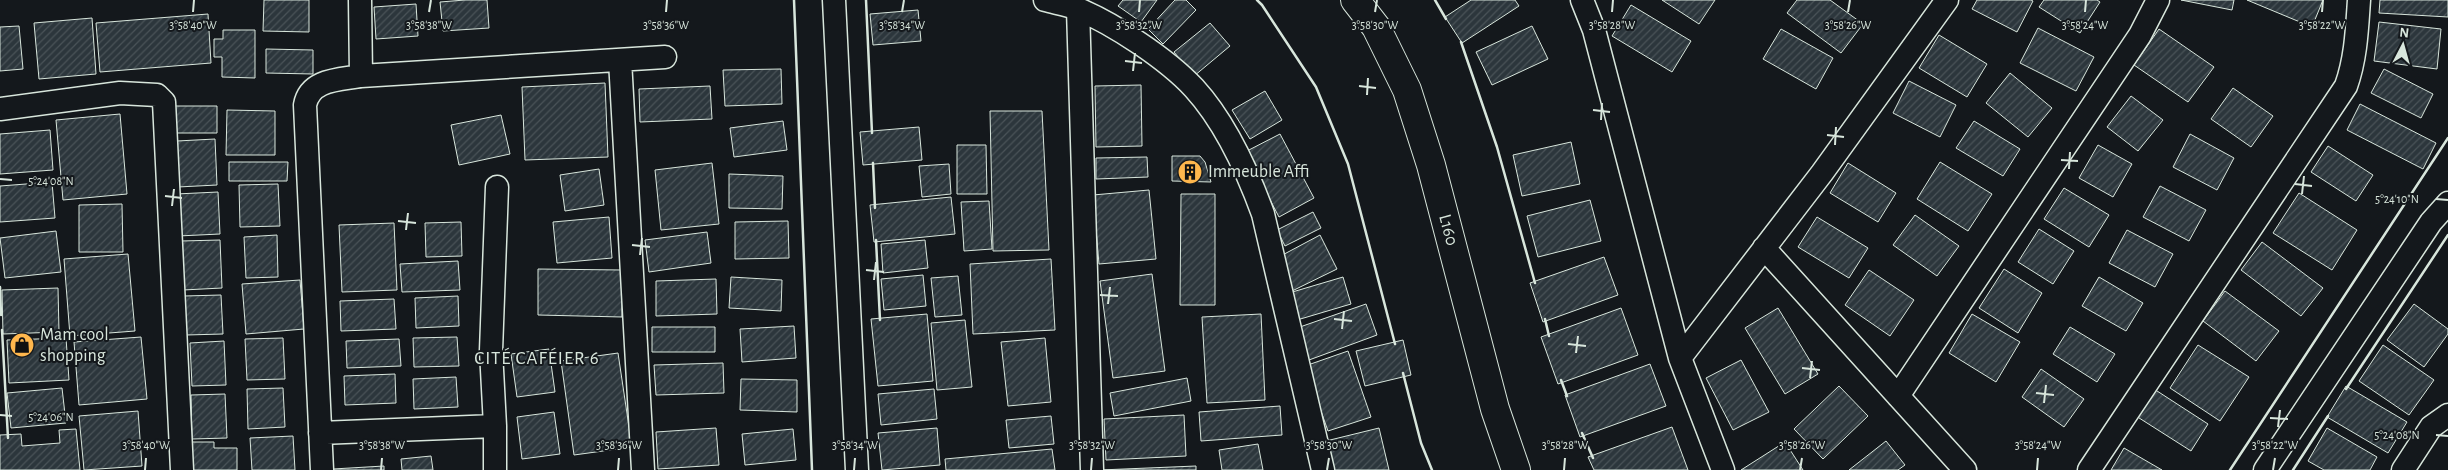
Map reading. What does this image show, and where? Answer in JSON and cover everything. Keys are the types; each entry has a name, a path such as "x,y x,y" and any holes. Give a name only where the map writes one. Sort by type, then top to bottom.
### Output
{"street":[{"path":"360,0 361,76"},
{"path":"834,0 857,470"},
{"path":"1045,0 1078,9 1152,52 1194,88 1222,127 1251,180 1263,214 1323,470"},
{"name":"L160","path":"1355,0 1376,27 1407,90 1431,165 1495,409 1516,470"},
{"path":"1680,358 1822,174 1948,0"},
{"path":"1898,396 2140,35 2158,0"},
{"path":"2088,470 2346,86 2352,70 2356,49 2359,0"},
{"path":"1590,5 1680,358 1723,470"},
{"path":"1078,9 1092,470"},
{"path":"322,470 305,105 307,95 312,89 324,84 361,76 665,57"},
{"path":"620,60 643,470"},
{"path":"0,109 120,93 157,95 164,102 182,470"},
{"path":"495,470 491,351 497,187"},
{"path":"2265,470 2431,222 2448,203"},
{"path":"1764,248 1965,470"},
{"path":"2403,470 2431,427 2448,415"},
{"path":"320,433 495,426"}],"building":[{"path":"264,0 309,0 309,32 263,31"},
{"path":"487,0 489,28 443,31 440,2"},
{"path":"1123,0 1157,0 1141,22 1118,6"},
{"path":"1175,0 1186,0 1196,10 1163,44 1148,29"},
{"path":"1471,0 1515,0 1519,6 1462,43 1445,17"},
{"path":"1662,0 1715,0 1699,24"},
{"path":"1797,0 1830,0 1863,24 1841,53 1787,13"},
{"path":"1977,0 2033,1 2017,32 1972,9"},
{"path":"2044,0 2097,0 2100,2 2080,33 2039,7"},
{"path":"2181,0 2234,0 2232,10"},
{"path":"2247,0 2323,0 2312,27"},
{"path":"2380,0 2448,0 2448,17 2379,13"},
{"path":"416,4 418,36 376,39 374,7"},
{"path":"1631,5 1691,41 1672,72 1612,36"},
{"path":"918,10 921,41 873,45 870,14"},
{"path":"208,14 211,63 100,72 96,23"},
{"path":"92,18 96,74 39,79 34,23"},
{"path":"2379,22 2441,29 2437,69 2374,61"},
{"path":"1210,23 1230,46 1194,76 1174,52"},
{"path":"19,26 23,69 0,71 0,27"},
{"path":"1532,26 1548,59 1492,85 1476,52"},
{"path":"2038,28 2094,57 2076,91 2020,63"},
{"path":"1781,29 1833,58 1816,89 1763,59"},
{"path":"2159,29 2214,67 2188,102 2134,65"},
{"path":"223,30 255,30 255,78 222,77 222,57 214,57 214,39 223,39"},
{"path":"1939,35 1987,64 1967,97 1919,68"},
{"path":"266,49 313,50 313,74 266,73"},
{"path":"781,69 782,104 725,106 723,70"},
{"path":"2384,69 2433,94 2421,118 2371,93"},
{"path":"2010,73 2052,108 2028,137 1986,103"},
{"path":"1909,81 1956,105 1940,137 1893,113"},
{"path":"605,83 608,157 525,160 522,87"},
{"path":"1141,85 1142,146 1096,147 1095,86"},
{"path":"710,86 712,119 640,122 639,89"},
{"path":"2233,88 2273,116 2251,147 2211,119"},
{"path":"1265,91 1282,120 1250,139 1232,110"},
{"path":"2131,96 2163,120 2138,151 2107,127"},
{"path":"2360,104 2436,143 2423,169 2347,130"},
{"path":"170,106 217,106 217,133 170,133"},
{"path":"227,110 275,111 275,155 226,155"},
{"path":"990,111 1042,111 1049,250 993,251"},
{"path":"120,114 127,194 63,200 56,120"},
{"path":"501,115 510,154 459,165 451,125"},
{"path":"783,121 787,150 734,157 730,128"},
{"path":"1974,121 2020,149 2003,176 1956,148"},
{"path":"919,127 922,160 863,165 860,132"},
{"path":"50,130 53,170 0,174 0,134"},
{"path":"1280,134 1314,198 1279,217 1245,152"},
{"path":"2190,134 2234,158 2217,190 2173,167"},
{"path":"215,139 217,185 178,187 177,141"},
{"path":"1571,142 1580,184 1522,196 1513,155"},
{"path":"957,145 986,145 987,194 957,194"},
{"path":"2098,145 2132,164 2113,197 2079,178"},
{"path":"2328,146 2373,175 2356,201 2311,172"},
{"name":"Immeuble Affi","path":"1172,156 1200,156 1205,162 1211,182 1172,181"},
{"path":"1147,157 1148,177 1096,179 1096,158"},
{"path":"229,162 288,162 287,181 229,181"},
{"path":"1940,162 1992,194 1968,231 1917,199"},
{"path":"712,163 719,224 661,230 655,170"},
{"path":"1848,163 1896,193 1878,222 1830,193"},
{"path":"949,164 951,194 922,197 919,166"},
{"path":"599,169 604,205 565,211 560,175"},
{"path":"729,174 783,176 782,209 729,208"},
{"path":"52,182 55,218 0,222 0,186"},
{"path":"278,184 280,226 240,227 239,185"},
{"path":"2160,186 2206,210 2189,241 2143,217"},
{"path":"2064,188 2109,215 2089,247 2044,219"},
{"path":"1149,190 1156,259 1099,264 1093,195"},
{"path":"218,192 220,234 178,236 176,194"},
{"path":"2299,193 2357,230 2332,270 2273,233"},
{"path":"1181,194 1215,194 1215,305 1180,305"},
{"path":"951,197 955,234 874,242 870,205"},
{"path":"1590,200 1601,241 1538,257 1527,216"},
{"path":"989,201 992,249 964,251 961,202"},
{"path":"122,204 123,252 79,252 79,205"},
{"path":"1313,212 1321,228 1285,246 1277,230"},
{"path":"1915,215 1959,246 1937,276 1893,245"},
{"path":"609,217 612,258 557,263 553,222"},
{"path":"1817,217 1868,248 1849,278 1798,247"},
{"path":"788,221 789,258 735,259 735,222"},
{"path":"461,222 462,256 426,257 425,223"},
{"path":"394,223 397,290 342,292 339,225"},
{"path":"2039,229 2074,251 2053,284 2018,262"},
{"path":"2127,230 2173,254 2155,287 2109,263"},
{"path":"56,231 61,272 5,278 0,238"},
{"path":"707,232 711,263 649,272 645,240"},
{"path":"277,235 278,277 246,278 244,237"},
{"path":"1320,235 1337,269 1292,291 1275,259"},
{"path":"220,240 222,288 183,290 181,241"},
{"path":"925,240 928,268 883,273 881,244"},
{"path":"2262,242 2323,288 2301,316 2241,270"},
{"path":"128,254 135,331 70,336 64,259"},
{"path":"1604,257 1618,295 1543,322 1530,283"},
{"path":"1051,259 1055,330 973,334 970,264"},
{"path":"458,261 460,290 402,292 400,264"},
{"path":"538,269 622,270 622,317 538,315"},
{"path":"2004,269 2042,293 2018,333 1979,308"},
{"path":"1869,270 1914,300 1890,336 1845,305"},
{"path":"1152,274 1165,371 1113,378 1100,281"},
{"path":"923,275 926,306 884,310 881,279"},
{"path":"958,276 962,315 935,317 931,278"},
{"path":"731,277 782,280 781,311 729,308"},
{"path":"1343,277 1351,304 1297,320 1289,293"},
{"path":"2099,277 2143,303 2126,331 2082,306"},
{"path":"716,279 717,314 656,316 656,281"},
{"path":"300,280 304,329 246,334 242,284"},
{"path":"58,288 59,332 3,334 2,290"},
{"path":"2225,291 2279,331 2256,361 2203,321"},
{"path":"221,295 223,334 186,335 184,296"},
{"path":"458,296 459,326 416,328 415,298"},
{"path":"394,299 396,329 341,331 340,301"},
{"path":"1366,304 1377,335 1309,360 1297,328"},
{"path":"2414,304 2448,329 2448,334 2424,367 2387,340"},
{"path":"1621,308 1638,355 1558,384 1541,337"},
{"path":"1778,308 1818,374 1785,394 1745,328"},
{"path":"927,314 933,381 878,386 871,319"},
{"path":"1261,314 1265,400 1207,403 1202,317"},
{"path":"1972,314 2020,342 1996,382 1949,353"},
{"path":"965,320 972,387 937,390 931,323"},
{"path":"794,326 796,358 742,362 740,329"},
{"path":"652,327 715,327 715,352 652,352"},
{"path":"2070,327 2115,354 2097,382 2053,354"},
{"path":"141,337 147,399 79,405 74,342"},
{"path":"457,337 459,366 414,367 413,338"},
{"path":"66,338 69,380 9,383 7,340"},
{"path":"283,338 285,379 247,380 245,339"},
{"path":"1045,338 1051,402 1008,406 1001,342"},
{"path":"399,339 401,366 347,368 346,341"},
{"path":"1403,340 1411,375 1365,386 1356,351"},
{"path":"224,341 226,385 192,386 190,343"},
{"path":"2198,345 2249,377 2220,421 2170,388"},
{"path":"2383,345 2434,380 2409,415 2359,381"},
{"path":"549,349 555,392 517,397 511,354"},
{"path":"1348,351 1371,417 1328,431 1305,366"},
{"path":"618,353 632,447 574,455 561,361"},
{"path":"1741,360 1769,412 1733,430 1706,378"},
{"path":"723,363 724,393 656,395 654,365"},
{"path":"1650,364 1666,406 1580,437 1565,395"},
{"path":"2041,369 2084,399 2064,427 2022,397"},
{"path":"395,374 396,403 345,405 344,376"},
{"path":"456,377 458,407 414,409 413,379"},
{"path":"1187,378 1191,401 1114,416 1110,393"},
{"path":"741,379 797,380 797,412 740,410"},
{"path":"1839,386 1868,416 1823,459 1794,429"},
{"path":"2346,386 2407,422 2388,453 2327,417"},
{"path":"62,388 66,423 11,428 7,393"},
{"path":"283,388 285,427 248,429 247,389"},
{"path":"934,389 937,419 881,425 878,394"},
{"path":"2154,389 2208,424 2191,451 2136,416"},
{"path":"225,394 227,438 192,439 191,395"},
{"path":"1280,406 1282,435 1201,441 1199,412"},
{"path":"138,411 142,466 84,470 79,416"},
{"path":"554,412 560,454 522,459 517,417"},
{"path":"1184,415 1186,456 1106,460 1104,419"},
{"path":"1051,416 1054,444 1009,448 1006,420"},
{"path":"1672,427 1688,470 1594,470 1588,457"},
{"path":"716,428 719,465 658,469 656,432"},
{"path":"937,428 940,465 882,470 878,433"},
{"path":"1379,428 1389,470 1333,470 1326,441"},
{"path":"2327,428 2377,457 2370,470 2324,470 2308,461"},
{"path":"76,429 80,470 0,470 0,435 21,434 22,446 60,443 59,430"},
{"path":"793,429 796,460 745,465 742,434"},
{"path":"293,436 295,470 252,470 250,438"},
{"path":"1886,441 1905,465 1898,470 1849,470"},
{"path":"182,442 214,442 214,448 237,448 237,470 192,470"},
{"path":"1785,442 1803,470 1741,470"},
{"path":"1258,444 1263,470 1222,470 1219,450"},
{"path":"2124,448 2162,470 2111,470"},
{"path":"1052,449 1055,470 946,470 945,459"},
{"path":"431,456 433,470 402,470 401,459"},
{"path":"384,466 384,470 333,470 333,469"},
{"path":"1196,466 1196,470 1100,470"}],"wall":[{"path":"794,0 812,470"},
{"path":"866,0 872,133"},
{"path":"1257,0 1316,87 1348,164 1395,344"},
{"path":"1435,0 1446,19"},
{"path":"1461,42 1497,147 1535,283"},
{"path":"2230,470 2448,138"},
{"path":"873,163 875,208"},
{"path":"2346,389 2448,235"},
{"path":"876,240 880,320"},
{"path":"0,287 1,315"},
{"path":"1545,319 1549,336"},
{"path":"2,330 8,438"},
{"path":"1403,373 1421,443 1432,470"},
{"path":"1561,380 1567,396"},
{"path":"2293,470 2328,416"},
{"path":"1582,433 1593,458"}],"place":[{"name":"Immeuble Affi","path":"1190,172"},
{"name":"Mam cool shopping","path":"22,345"}],"district":[{"name":"CITÉ CAFÉIER 6","path":"537,358"}]}
